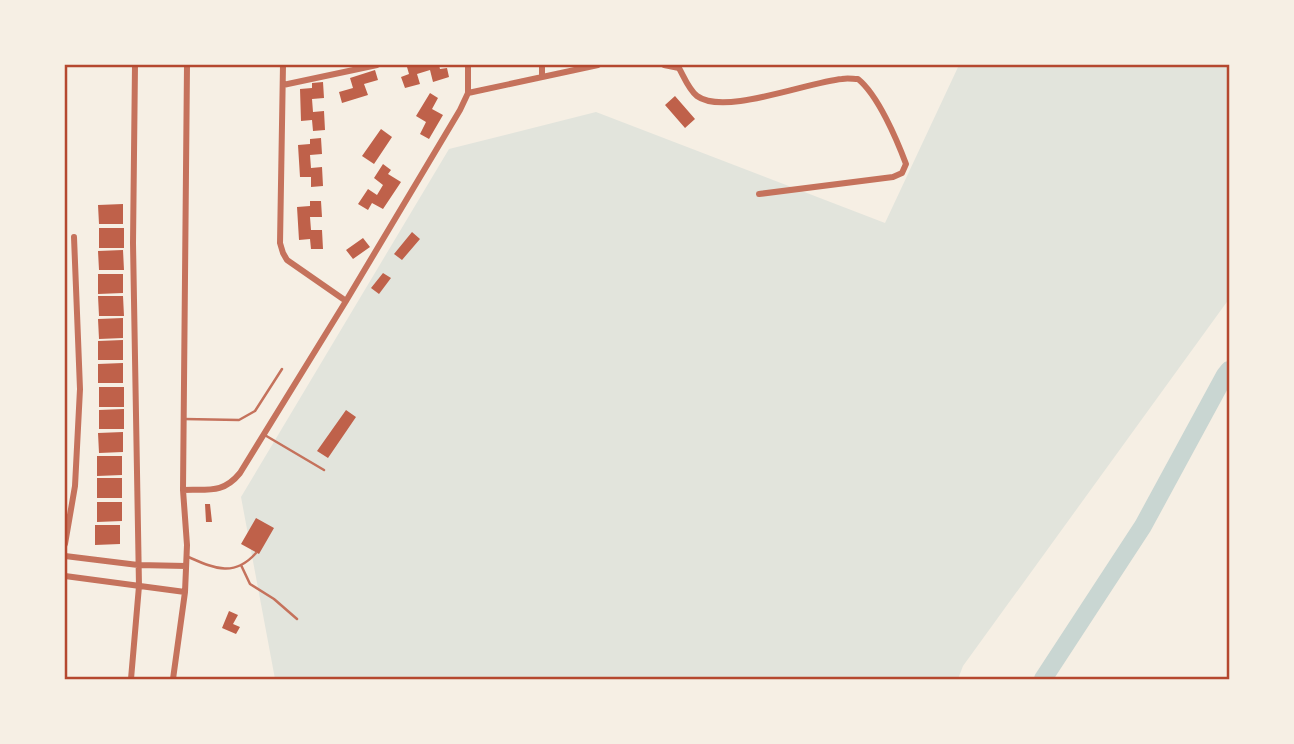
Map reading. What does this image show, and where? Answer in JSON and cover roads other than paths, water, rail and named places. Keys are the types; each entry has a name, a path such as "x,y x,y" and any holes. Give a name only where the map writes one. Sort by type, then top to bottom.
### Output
{"street":[{"path":"131,679 139,586 133,243 135,65"},
{"path":"173,679 185,592 187,545 183,490 187,65"},
{"path":"283,65 280,243 287,260 346,300"},
{"path":"282,85 377,65"},
{"path":"183,490 222,489 231,484 460,110 468,93 468,65"},
{"path":"542,65 542,77"},
{"path":"468,93 598,65"},
{"path":"664,65 679,66 694,93 711,103 787,93 842,79 858,79 869,89 906,164 902,173 876,180 759,194"},
{"path":"65,544 75,486 80,389 74,237"},
{"path":"65,485 75,486"},
{"path":"65,556 138,565 186,566"},
{"path":"65,576 185,592"}],"lane":[{"path":"184,419 239,420 255,411 282,369"},
{"path":"263,435 324,470"},
{"path":"186,556 210,568 222,569 241,565 256,553"},
{"path":"241,565 250,584 274,599 297,619"}],"waterway":[{"path":"1043,679 1143,526 1229,370"}]}
